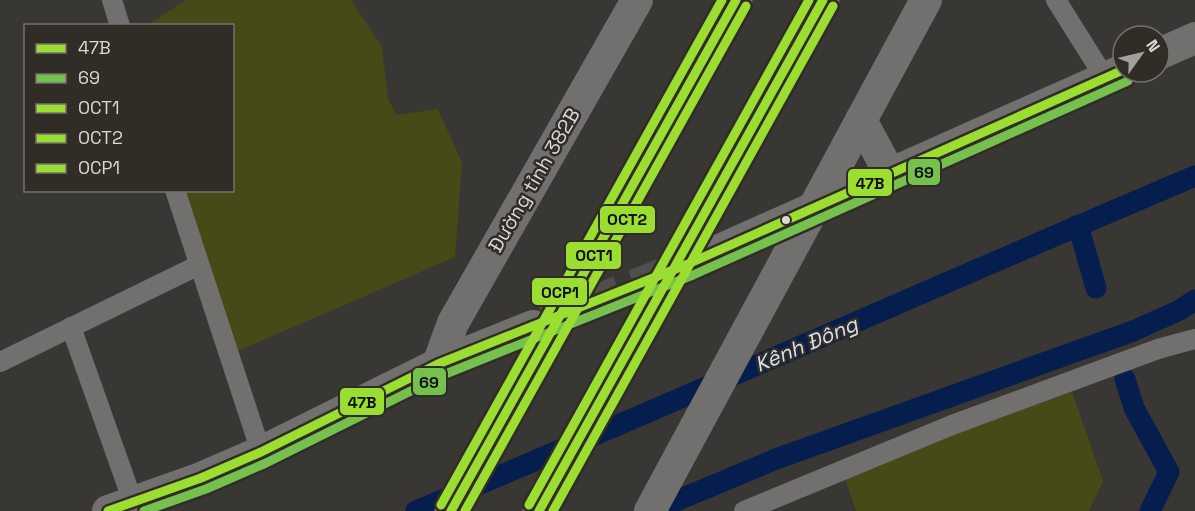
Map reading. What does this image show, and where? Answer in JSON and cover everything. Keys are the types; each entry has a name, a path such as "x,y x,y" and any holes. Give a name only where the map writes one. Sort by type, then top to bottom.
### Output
{"highway":[{"path":"451,511 736,0"},
{"path":"539,511 823,0"}],"main road":[{"name":"Đường tỉnh 382B","path":"438,364 453,323 637,0"},
{"path":"653,506 926,0"},
{"path":"1171,49 1195,38"},
{"path":"687,264 1111,75"},
{"path":"861,120 890,174"},
{"path":"120,506 201,478 261,452 438,364 533,326"}],"street":[{"path":"112,0 119,24"},
{"path":"1056,0 1111,70"},
{"path":"176,192 261,452"},
{"path":"0,362 199,265"},
{"path":"71,327 120,506"},
{"path":"744,511 952,425 1158,349 1195,339"}],"green space":[{"path":"186,0 351,0 382,47 388,99 397,115 438,109 462,163 455,257 238,351 184,192 234,192 234,24 149,24"},
{"path":"1072,392 1103,481 1089,511 856,511 843,472"}],"waterway":[{"name":"Kênh Đông","path":"416,511 1195,176"},
{"path":"1078,225 1096,288"},
{"path":"652,511 776,459 1133,331 1180,310 1195,300"},
{"path":"1125,379 1134,408 1169,472 1150,511"}],"tunnel":[{"path":"545,321 688,264"}],"transit line":[{"name":"OCP1","path":"441,505 722,0"},
{"name":"OCT1","path":"451,511 736,0"},
{"name":"OCP1","path":"529,505 809,0"},
{"name":"OCT1","path":"539,511 823,0"},
{"name":"OCT2","path":"465,511 746,6"},
{"name":"OCT2","path":"553,511 833,6"},
{"name":"47B","path":"108,511 201,478 261,452 438,364 688,264 1111,75"},
{"name":"69","path":"144,511 206,489 266,463 443,375 693,275 1121,84"}]}
